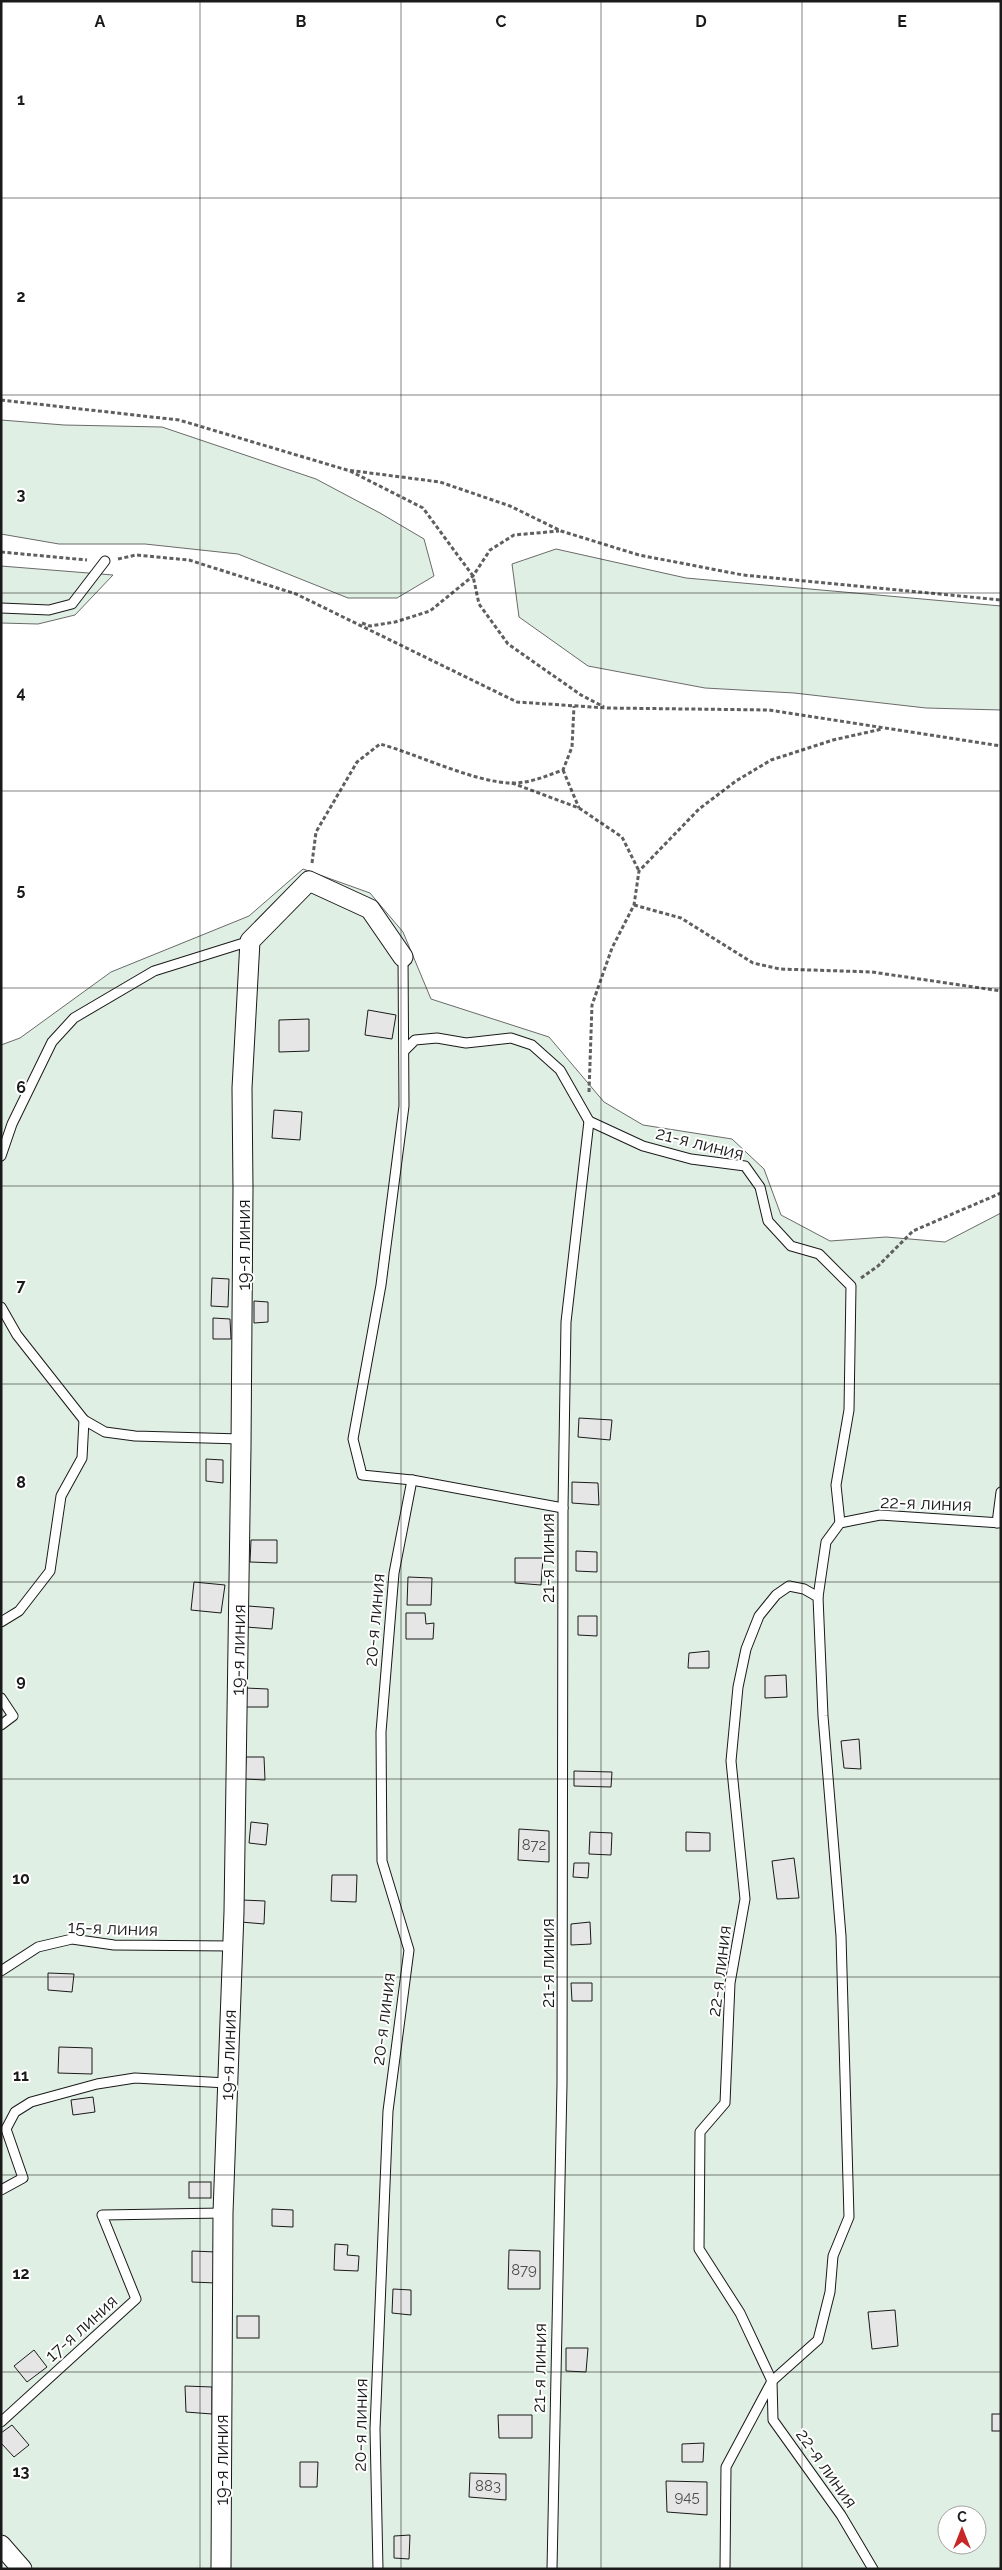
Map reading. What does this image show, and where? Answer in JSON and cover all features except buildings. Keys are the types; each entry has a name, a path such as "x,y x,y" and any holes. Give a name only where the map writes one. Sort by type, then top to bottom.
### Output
{"street":[{"path":"250,941 309,881 370,909 403,956"},
{"name":"19-я линия","path":"220,2569 223,2213 231,1946 234,1912 244,1189 242,1088 250,941"},
{"path":"1,2545 22,2569"}],"lane":[{"path":"1,608 49,610 72,604 105,561"},
{"path":"1,1156 12,1124 52,1042 74,1018 154,971 250,941"},
{"path":"403,956 404,1106 382,1285 353,1439 362,1475 412,1480 563,1508"},
{"path":"404,1051 416,1040 437,1038 466,1043 512,1038 532,1045 560,1070 588,1120"},
{"name":"21-я линия","path":"552,2569 562,2084 563,1508 566,1322 588,1120 643,1146 691,1159 744,1166 760,1187 768,1221 791,1246 819,1254 851,1286"},
{"path":"725,2569 726,2467 772,2381 818,2340 830,2292 833,2256 848,2216 841,1936 823,1716 818,1597 826,1542 840,1523 836,1485 848,1410 851,1286"},
{"path":"1,1307 17,1336 84,1420 105,1432 135,1436 241,1439"},
{"path":"1,1622 19,1611 50,1571 60,1496 82,1458 84,1420"},
{"name":"20-я линия","path":"378,2569 375,2429 388,2111 409,1950 382,1861 382,1732 394,1574 412,1480"},
{"path":"999,1523 1001,1492"},
{"name":"22-я линия","path":"840,1523 880,1515 999,1523"},
{"name":"22-я линия","path":"818,1597 804,1589 789,1586 776,1595 759,1616 746,1649 738,1687 731,1761 745,1900 730,1983 725,2103 700,2132 699,2249 740,2313 772,2381 773,2420 841,2515 873,2569"},
{"path":"1,1698 13,1716 1,1725"},
{"name":"15-я линия","path":"1,1971 38,1947 72,1939 114,1945 231,1946"},
{"path":"1,2190 23,2178 6,2129 15,2112 31,2102 97,2084 135,2078 227,2083"},
{"name":"17-я линия","path":"1,2422 136,2299 102,2215 223,2213"}],"path":[{"path":"1,400 179,420 347,470 440,482 510,506 561,531 639,555 743,575 1001,600"},
{"path":"347,470 423,508 473,576 479,604 508,644 581,696 607,708"},
{"path":"347,618 370,626 395,622 430,611 473,576 490,550 514,534 561,531"},
{"path":"1,552 105,561 136,555 189,560 296,594 517,702 607,708 769,710 1001,746"},
{"path":"574,706 572,747 564,770 579,808"},
{"path":"639,871 699,809 736,781 772,760 833,740 885,728"},
{"path":"309,881 316,832 357,762 380,744 475,776 510,783 579,808 622,837 639,871 634,905 612,948 592,1005 588,1120"},
{"path":"510,783 536,780 564,770"},
{"path":"634,905 681,918 753,963 789,970 872,972 1001,991"},
{"path":"851,1286 878,1266 913,1231 1001,1193"}],"green space":[{"path":"1,420 64,425 162,427 316,479 424,539 434,576 397,598 348,598 238,554 145,544 59,544 1,534"},
{"path":"556,549 686,578 1001,606 1001,710 926,708 794,693 705,688 588,666 519,617 512,564"},
{"path":"1,566 113,575 75,615 38,624 1,623"},
{"path":"303,869 370,893 403,932 431,999 549,1037 604,1102 643,1125 732,1139 764,1169 781,1215 830,1241 886,1237 945,1242 1001,1213 1001,2569 1,2569 1,1045 20,1038 111,972 249,916"}]}
